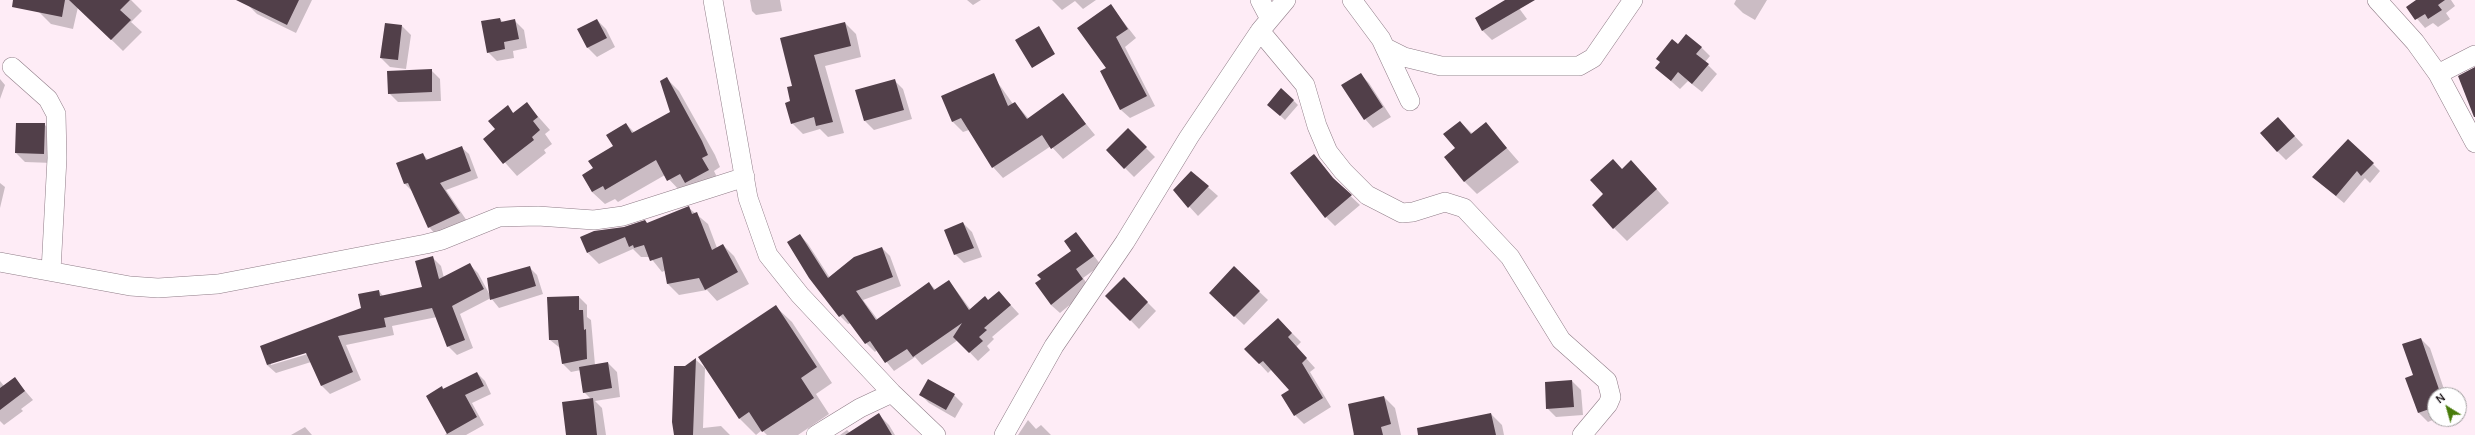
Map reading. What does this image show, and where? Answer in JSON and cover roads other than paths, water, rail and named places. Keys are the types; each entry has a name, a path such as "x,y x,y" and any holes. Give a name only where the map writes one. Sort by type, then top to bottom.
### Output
{"street":[{"path":"712,0 748,198 762,240 774,266 892,393 936,435"},
{"path":"1260,0 1264,24 1305,85 1317,126 1328,152 1343,172 1367,195 1402,213 1413,212 1445,202 1464,208 1510,257 1561,340 1607,381 1611,397 1608,404 1582,435"},
{"path":"1004,435 1054,346 1125,242 1189,138 1264,24 1286,0"},
{"path":"1352,0 1386,48 1410,101"},
{"path":"1386,48 1404,57 1440,66 1579,66 1593,58 1633,0"},
{"path":"2378,0 2415,42 2438,74 2475,143"},
{"path":"2438,74 2475,54"},
{"path":"12,67 48,99 56,114 57,158 51,272"},
{"path":"0,262 130,286 158,288 218,284 432,243 499,217 538,216 594,220 623,216 745,177"},
{"path":"816,435 860,408 892,393"}]}
